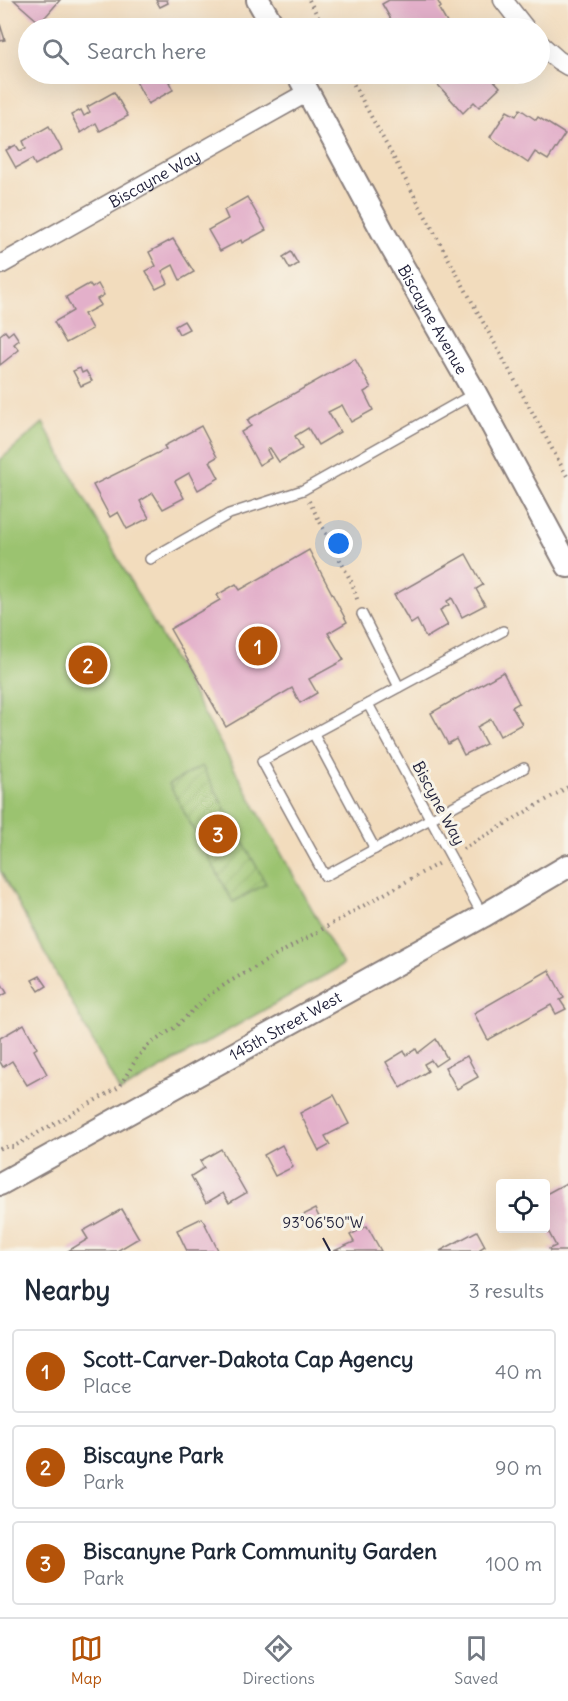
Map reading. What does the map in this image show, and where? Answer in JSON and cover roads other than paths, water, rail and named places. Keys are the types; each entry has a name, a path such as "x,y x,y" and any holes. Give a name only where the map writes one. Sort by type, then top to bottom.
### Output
{"street":[{"path":"258,0 268,18"},
{"path":"503,0 517,18"},
{"path":"550,53 568,66"},
{"name":"Biscayne Way","path":"0,265 301,84"},
{"name":"Biscayne Avenue","path":"304,84 384,234 476,393 568,566"},
{"name":"145th Street West","path":"0,1184 483,916 568,866"}],"lane":[{"path":"150,559 229,514 303,490 476,393"},
{"path":"362,614 399,687"},
{"path":"503,631 262,761 325,876 525,768"},
{"name":"Biscyne Way","path":"368,704 483,916"},
{"path":"313,733 375,849"}],"place":[{"name":"Scott-Carver-Dakota Cap Agency","path":"258,646"},
{"name":"Biscayne Park","path":"88,665"},
{"name":"Biscanyne Park Community Garden","path":"218,834"}]}
